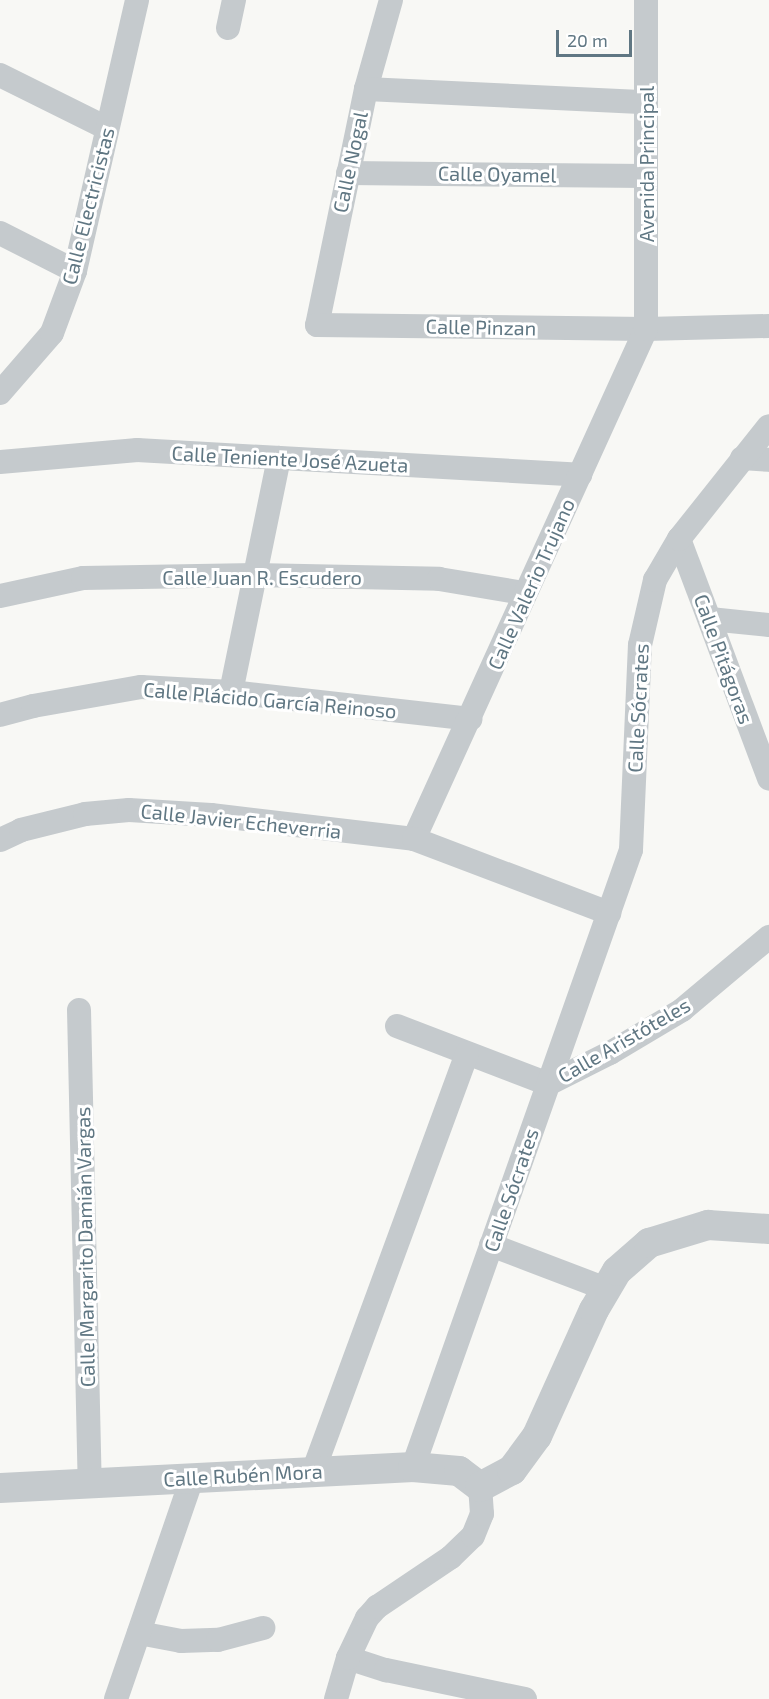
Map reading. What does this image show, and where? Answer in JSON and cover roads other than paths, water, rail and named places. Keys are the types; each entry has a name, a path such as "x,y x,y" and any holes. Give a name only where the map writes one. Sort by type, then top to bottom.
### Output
{"street":[{"name":"Calle Electricistas","path":"0,393 52,333 75,272 137,0"},
{"path":"228,28 234,0"},
{"name":"Calle Nogal","path":"316,325 366,89 391,0"},
{"name":"Avenida Principal","path":"646,0 646,329"},
{"path":"0,75 107,128"},
{"path":"366,89 646,102"},
{"name":"Calle Oyamel","path":"348,172 646,176"},
{"path":"0,233 75,272"},
{"name":"Calle Pinzan","path":"316,325 646,329 769,326"},
{"name":"Calle Valerio Trujano","path":"414,839 646,329"},
{"name":"Calle Sócrates","path":"412,1467 631,850 640,645 655,580 679,539 769,426"},
{"name":"Calle Teniente José Azueta","path":"0,462 137,450 580,475"},
{"path":"231,692 279,458"},
{"path":"742,458 769,460"},
{"name":"Calle Pitágoras","path":"679,539 769,779"},
{"name":"Calle Juan R. Escudero","path":"0,596 82,578 255,575 440,579 524,593"},
{"path":"710,619 769,625"},
{"name":"Calle Plácido García Reinoso","path":"0,716 33,706 141,687 231,692 470,719"},
{"name":"Calle Javier Echeverria","path":"0,840 21,831 85,814 129,810 212,815 414,839"},
{"path":"414,839 609,913"},
{"name":"Calle Aristóteles","path":"396,1026 548,1084 610,1053 682,1010 769,937"},
{"name":"Calle Margarito Damián Vargas","path":"79,1010 90,1483"},
{"path":"314,1472 467,1053"},
{"path":"336,1699 348,1658 367,1618 376,1607 451,1557 473,1536 482,1514 480,1487 512,1470 537,1436 606,1289 617,1271 649,1243 708,1225 769,1229"},
{"path":"491,1245 606,1289"},
{"name":"Calle Rubén Mora","path":"0,1488 412,1467 459,1471 480,1487"},
{"path":"116,1699 192,1478"},
{"path":"139,1632 181,1641 218,1640 263,1628"},
{"path":"348,1658 386,1670 518,1698"}]}
